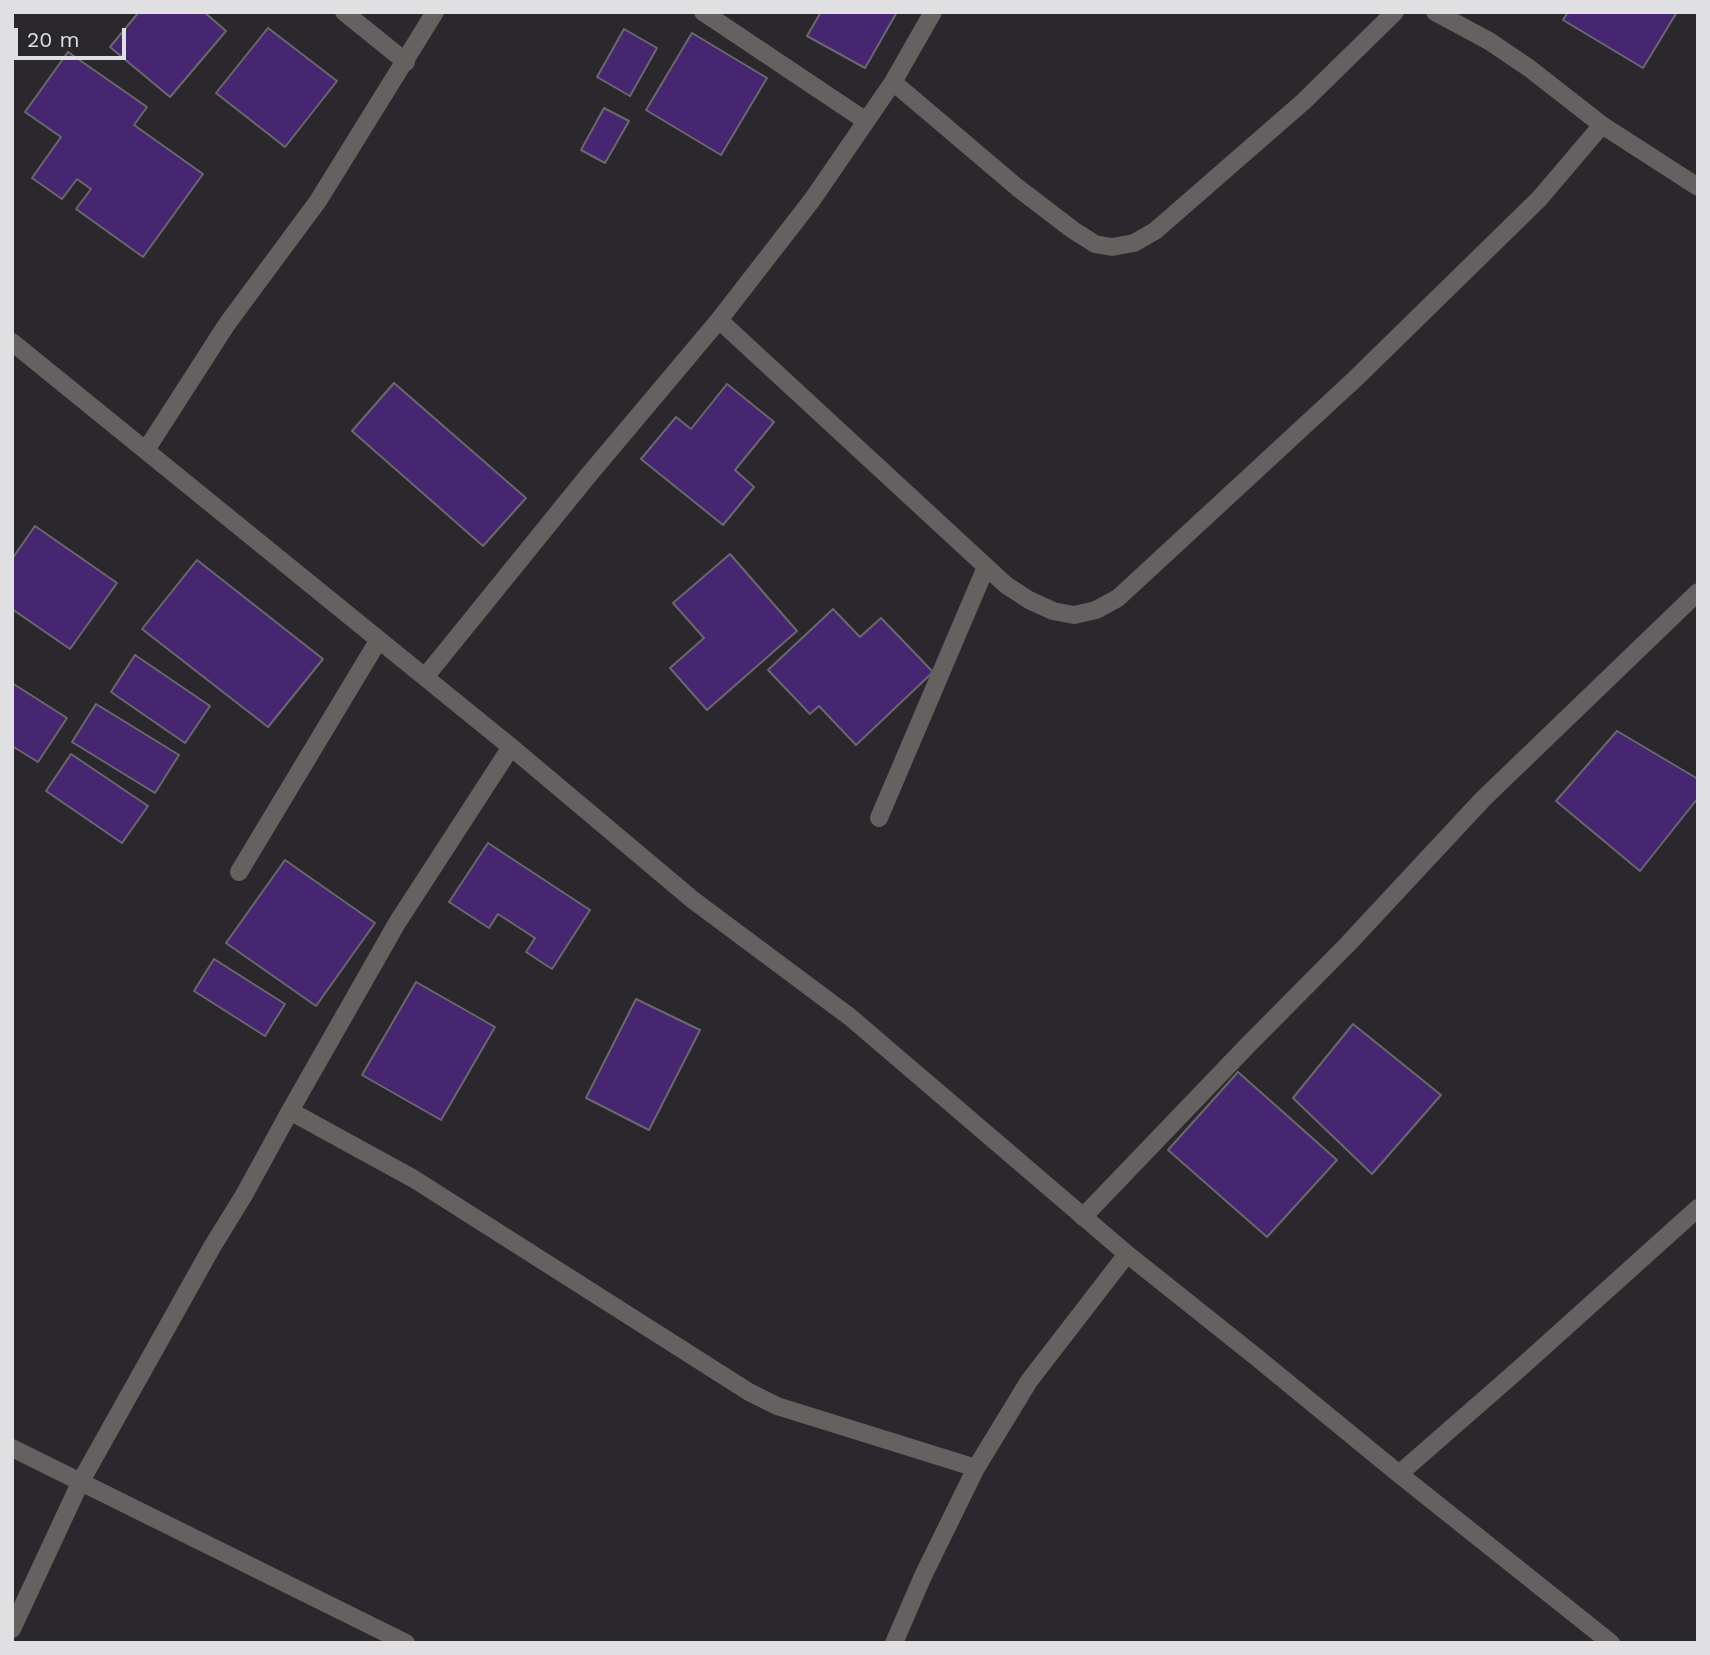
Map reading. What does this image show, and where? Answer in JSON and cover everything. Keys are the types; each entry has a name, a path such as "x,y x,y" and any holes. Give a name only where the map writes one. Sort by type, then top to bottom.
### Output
{"street":[{"path":"344,12 406,62"},
{"path":"146,450 227,324 317,201 435,12"},
{"path":"703,12 866,121"},
{"path":"425,677 719,320 812,200 893,82 933,12"},
{"path":"893,82 1018,188 1073,230 1095,244 1112,247 1134,243 1155,231 1303,102 1395,12"},
{"path":"1435,12 1499,48 1602,125 1698,187"},
{"path":"719,320 1006,585 1028,600 1053,611 1074,615 1096,610 1118,598 1355,379 1539,199 1602,125"},
{"path":"12,342 511,747 693,900 849,1017 1127,1254 1611,1643"},
{"path":"879,818 986,567"},
{"path":"1083,1217 1347,945 1483,799 1698,592"},
{"path":"239,872 378,640"},
{"path":"12,1629 81,1481 212,1247 397,923 511,747"},
{"path":"289,1111 414,1179 750,1392 777,1406 976,1468"},
{"path":"1399,1475 1698,1208"},
{"path":"894,1643 923,1576 976,1468 1029,1381 1127,1254"},
{"path":"12,1448 406,1643"}],"building":[{"path":"139,12 204,12 226,31 170,97 110,47"},
{"path":"821,12 897,12 865,68 807,36"},
{"path":"1568,12 1677,12 1643,68 1563,20"},
{"path":"268,28 337,81 285,147 216,93"},
{"path":"624,29 657,48 630,96 597,77"},
{"path":"692,33 767,78 721,155 646,110"},
{"path":"68,52 147,107 134,125 203,174 143,257 76,209 91,189 77,179 62,199 32,178 61,137 25,112"},
{"path":"604,108 629,121 605,163 581,150"},
{"path":"394,383 526,498 483,546 352,431"},
{"path":"727,384 774,422 735,470 754,487 723,525 641,459 676,417 691,429"},
{"path":"35,526 117,583 70,649 12,609 12,559"},
{"path":"730,554 797,631 707,710 670,668 704,638 673,603"},
{"path":"197,560 323,659 268,727 142,629"},
{"path":"833,609 860,637 881,618 933,672 856,745 819,706 810,714 768,670"},
{"path":"135,655 210,706 185,743 111,692"},
{"path":"12,683 67,718 38,762 12,746"},
{"path":"96,704 179,755 155,793 72,742"},
{"path":"1617,731 1698,779 1698,798 1640,871 1556,801"},
{"path":"71,754 148,806 122,843 46,791"},
{"path":"488,843 590,910 552,969 526,952 535,938 498,914 489,928 449,902"},
{"path":"285,860 375,923 316,1006 226,943"},
{"path":"214,959 285,1004 265,1036 194,991"},
{"path":"416,982 495,1027 441,1120 362,1075"},
{"path":"636,999 700,1030 649,1130 586,1098"},
{"path":"1353,1024 1441,1095 1372,1174 1293,1098"},
{"path":"1238,1072 1337,1160 1267,1237 1168,1150"}]}
